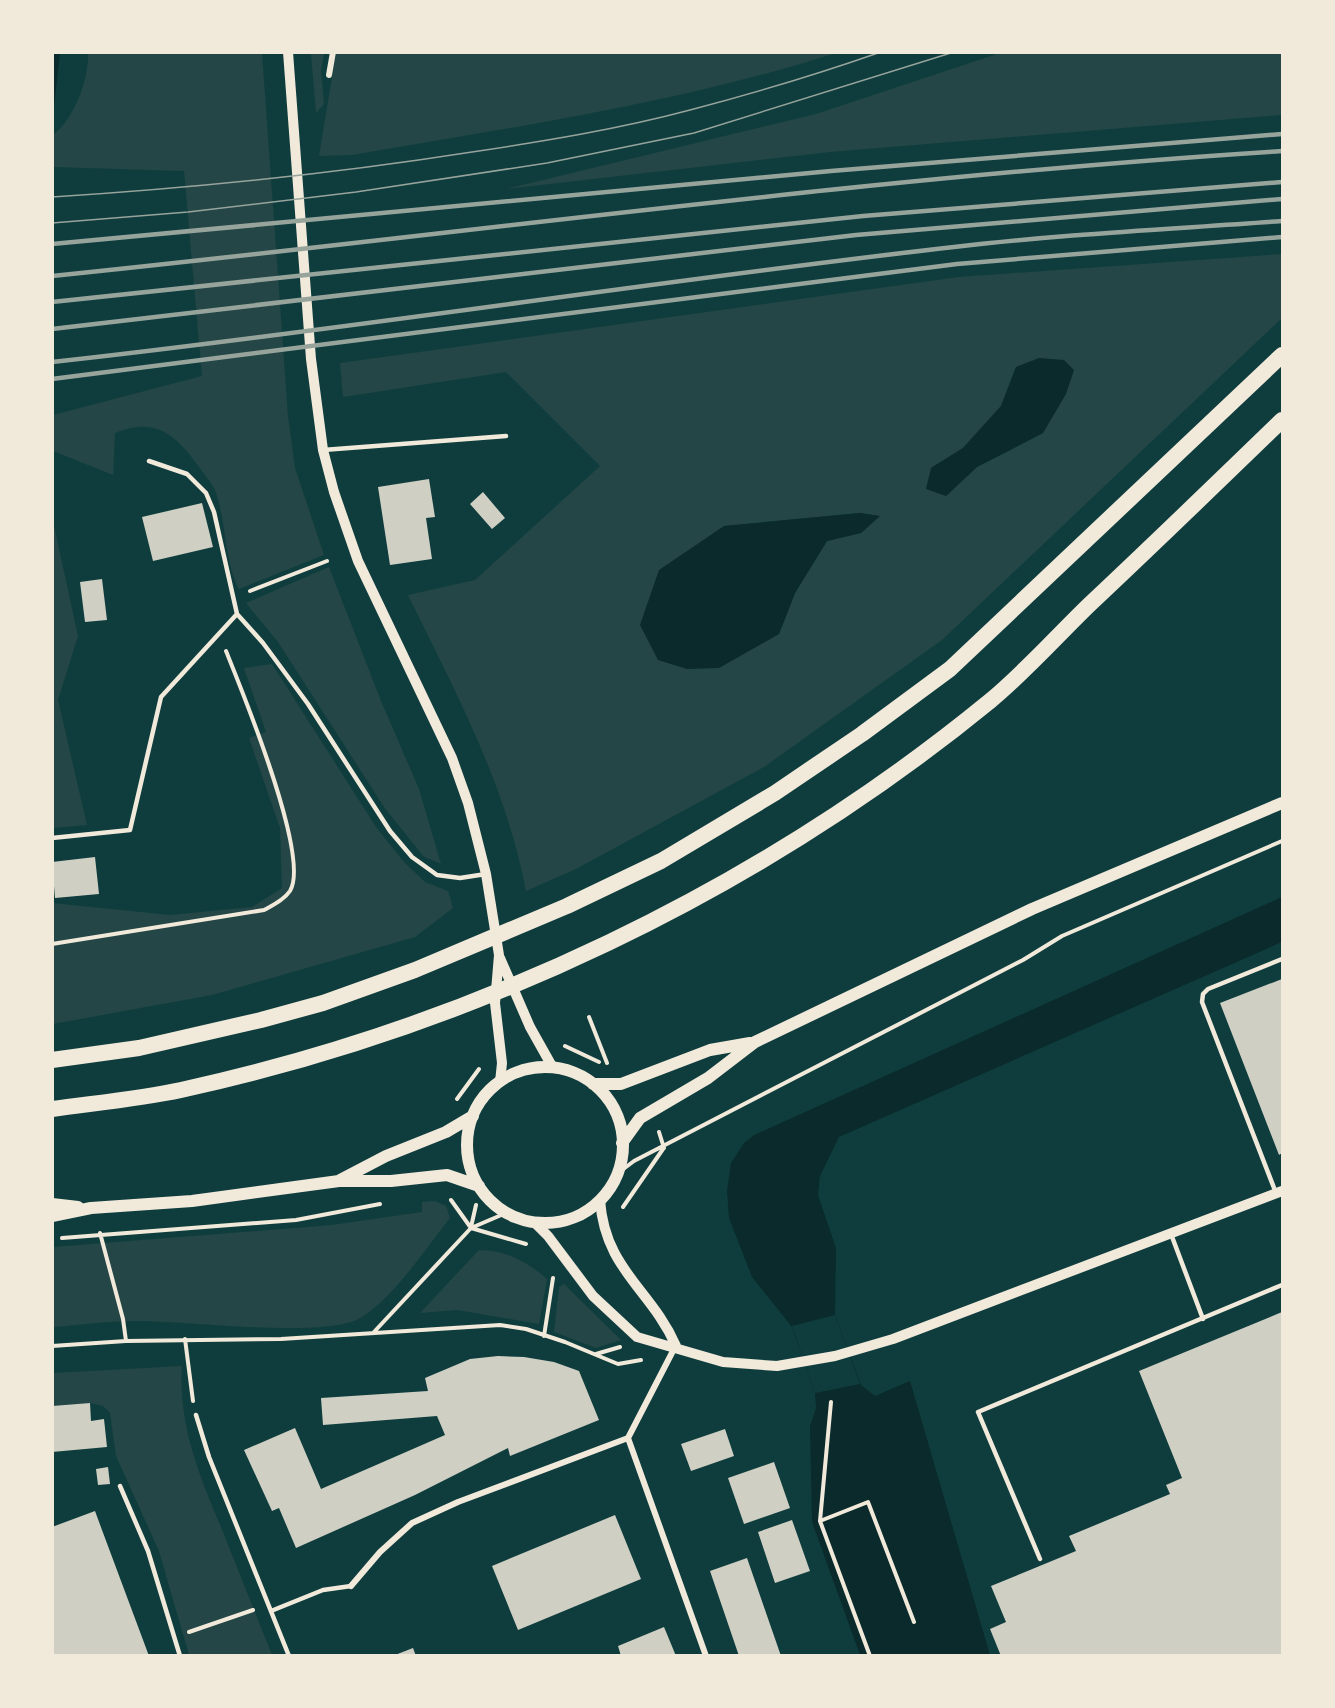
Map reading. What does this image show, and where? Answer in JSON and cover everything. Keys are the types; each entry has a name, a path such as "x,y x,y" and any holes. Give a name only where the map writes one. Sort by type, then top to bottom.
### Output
{"highway":[{"path":"52,1060 139,1048 323,1003 415,970 567,906 661,861 775,793 862,734 950,669 1282,355"},
{"path":"52,1109 177,1090 342,1048 425,1020 580,957 685,904 794,841 906,764 991,699 1282,420"}],"main road":[{"path":"622,1143 640,1118 708,1078 754,1042 1032,909 1282,803"},
{"path":"593,1084 621,1084 710,1050 754,1042"},
{"path":"553,1068 574,1073 593,1084 614,1110 622,1143 618,1173 600,1200 570,1219 534,1223 506,1213 479,1186 469,1161 468,1149 473,1116 480,1103 500,1082 525,1070 553,1068"},
{"path":"339,1181 386,1156 446,1132 473,1116"},
{"path":"52,1215 92,1208 192,1201 339,1181 391,1181 447,1176 479,1186"},
{"path":"52,1204 92,1208"}],"street":[{"path":"288,52 313,380 323,450 334,492 358,561 452,758 468,803 486,874 499,955 495,1003 502,1063 500,1082"},
{"path":"329,75 333,52"},
{"path":"499,955 530,1027 553,1068"},
{"path":"534,1223 548,1236 593,1296 637,1337 676,1346 723,1362 777,1366 849,1353 893,1339 1279,1193"},
{"path":"600,1200 604,1230 609,1245 628,1278 658,1310 676,1346"},
{"path":"351,1586 380,1552 412,1523 458,1502 628,1438 676,1346"},
{"path":"628,1438 706,1656"}],"lane":[{"path":"323,450 506,436"},
{"path":"149,461 187,474 206,493 214,512 237,614 263,643 308,704 369,800 412,857 427,869 449,878 486,874"},
{"path":"52,837 130,830 161,697 237,614"},
{"path":"1279,1193 1202,1002 1203,994 1216,985 1282,959"},
{"path":"1171,1234 1203,1319"},
{"path":"1040,1559 978,1412 1282,1285"},
{"path":"196,1414 209,1457 289,1656"},
{"path":"120,1486 148,1551 180,1656"},
{"path":"271,1611 323,1590 351,1586"}],"path":[{"path":"243,593 327,561"},
{"path":"52,944 264,910 282,899 291,890 294,860 289,828 219,633"},
{"path":"618,1173 634,1161 664,1148 1023,960 1062,936 1282,840"},
{"path":"589,1017 608,1066"},
{"path":"560,1040 568,1049 608,1066 616,1065"},
{"path":"454,1103 479,1070 480,1062"},
{"path":"623,1215 623,1205 664,1148"},
{"path":"443,1197 450,1200 471,1228 530,1245"},
{"path":"52,1239 99,1233 296,1220 390,1202"},
{"path":"374,1332 471,1228 506,1213"},
{"path":"99,1233 123,1319 126,1341"},
{"path":"544,1336 554,1268 566,1260"},
{"path":"52,1346 185,1339 281,1339 500,1325 544,1336 595,1354"},
{"path":"185,1339 190,1389"},
{"path":"831,1402 820,1521 870,1656"},
{"path":"820,1521 868,1502 914,1622"},
{"path":"183,1634 255,1609"}],"shaded area":[{"path":"1003,52 1282,53 1282,115 830,152 506,189 816,114"},
{"path":"52,53 60,53 53,116"},
{"path":"88,53 262,53 288,416 295,468 324,555 239,589 230,565 222,515 215,490 182,446 173,438 154,428 129,428 115,433 113,475 53,451 53,415 202,376 184,171 53,167 53,135 61,128 79,98 86,75"},
{"path":"311,53 324,53 321,71 324,104 316,113"},
{"path":"336,53 836,53 777,71 657,100 535,124 352,155 319,156"},
{"path":"1282,254 1282,318 942,640 764,767 576,869 526,891 506,814 492,776 461,703 408,595 475,580 600,466 506,372 343,397 340,363 959,277","holes":["1016,367 1043,433 977,467 946,496 931,468 963,448 1001,406","860,513 879,516 861,533 827,541 795,593 779,634 724,526"]},
{"path":"1039,358 1064,360 1074,370 1066,394 1043,433 977,467 946,496 926,489 931,468 963,448 1001,406 1016,367"},
{"path":"860,513 880,516 861,533 827,541 795,593 779,634 719,668 687,669 658,660 640,625 659,570 724,526"},
{"path":"53,521 78,636 58,700 87,825 53,828"},
{"path":"329,567 381,701 419,789 441,864 423,856 384,807 278,642 246,603"},
{"path":"272,664 376,827 404,862 425,882 448,891 453,908 415,937 212,995 53,1024 52,903 170,915 252,907 282,888 280,828 249,738 266,732 244,668"},
{"path":"1282,897 1282,942 839,1137 820,1176 818,1195 836,1248 835,1315 861,1385 875,1396 910,1381 990,1655 860,1655 812,1522 810,1426 816,1408 815,1393 792,1327 752,1277 729,1218 727,1191 731,1163 744,1143 754,1135"},
{"path":"435,1201 446,1206 450,1218 386,1297 362,1317 344,1324 287,1328 135,1321 53,1327 53,1247 332,1225 422,1212 422,1202"},
{"path":"479,1250 498,1252 516,1258 547,1279 539,1324 457,1310 420,1313"},
{"path":"564,1284 621,1340 596,1348 554,1332 559,1287"},
{"path":"182,1366 183,1410 192,1451 272,1655 189,1655 159,1551 116,1456 110,1413 103,1406 90,1403 53,1406 53,1373"}],"pier":[{"path":"835,1315 860,1384 815,1393 792,1326"}],"building":[{"path":"429,479 435,517 426,518 432,559 390,565 378,487"},
{"path":"483,492 505,518 492,529 470,504"},
{"path":"202,503 213,547 153,561 142,517"},
{"path":"102,579 107,620 85,622 80,582"},
{"path":"95,857 99,894 55,898 52,862"},
{"path":"1282,979 1282,1153 1279,1155 1220,1003"},
{"path":"1282,1312 1282,1656 1001,1656 990,1629 1006,1622 991,1586 1076,1551 1069,1536 1170,1494 1166,1485 1182,1478 1139,1371"},
{"path":"498,1356 554,1362 579,1371 599,1420 510,1456 508,1448 415,1495 296,1548 279,1508 272,1511 244,1450 295,1428 321,1489 445,1435 437,1416 323,1425 321,1398 428,1391 425,1378 470,1359"},
{"path":"90,1403 91,1421 104,1419 107,1447 52,1452 52,1406"},
{"path":"725,1429 734,1456 691,1471 681,1444"},
{"path":"774,1462 790,1508 744,1524 728,1478"},
{"path":"108,1467 110,1484 98,1485 96,1469"},
{"path":"95,1511 149,1656 52,1656 52,1527"},
{"path":"615,1515 641,1579 518,1630 492,1566"},
{"path":"792,1520 810,1571 775,1583 758,1532"},
{"path":"747,1558 781,1656 739,1656 710,1571"},
{"path":"664,1627 676,1656 621,1656 618,1646"},
{"path":"413,1648 416,1656 395,1656 395,1655"}],"tram line":[{"path":"52,197 210,185 315,174 554,139 690,110 786,83 881,52"},
{"path":"52,223 188,212 356,192 547,163 694,133 954,52"}],"railway":[{"path":"52,244 831,171 1282,134"},
{"path":"52,276 820,191 1128,162 1282,151"},
{"path":"52,302 863,216 1282,182"},
{"path":"52,329 856,235 1282,199"},
{"path":"52,362 995,242 1282,221"},
{"path":"52,379 957,264 1282,237"}]}
